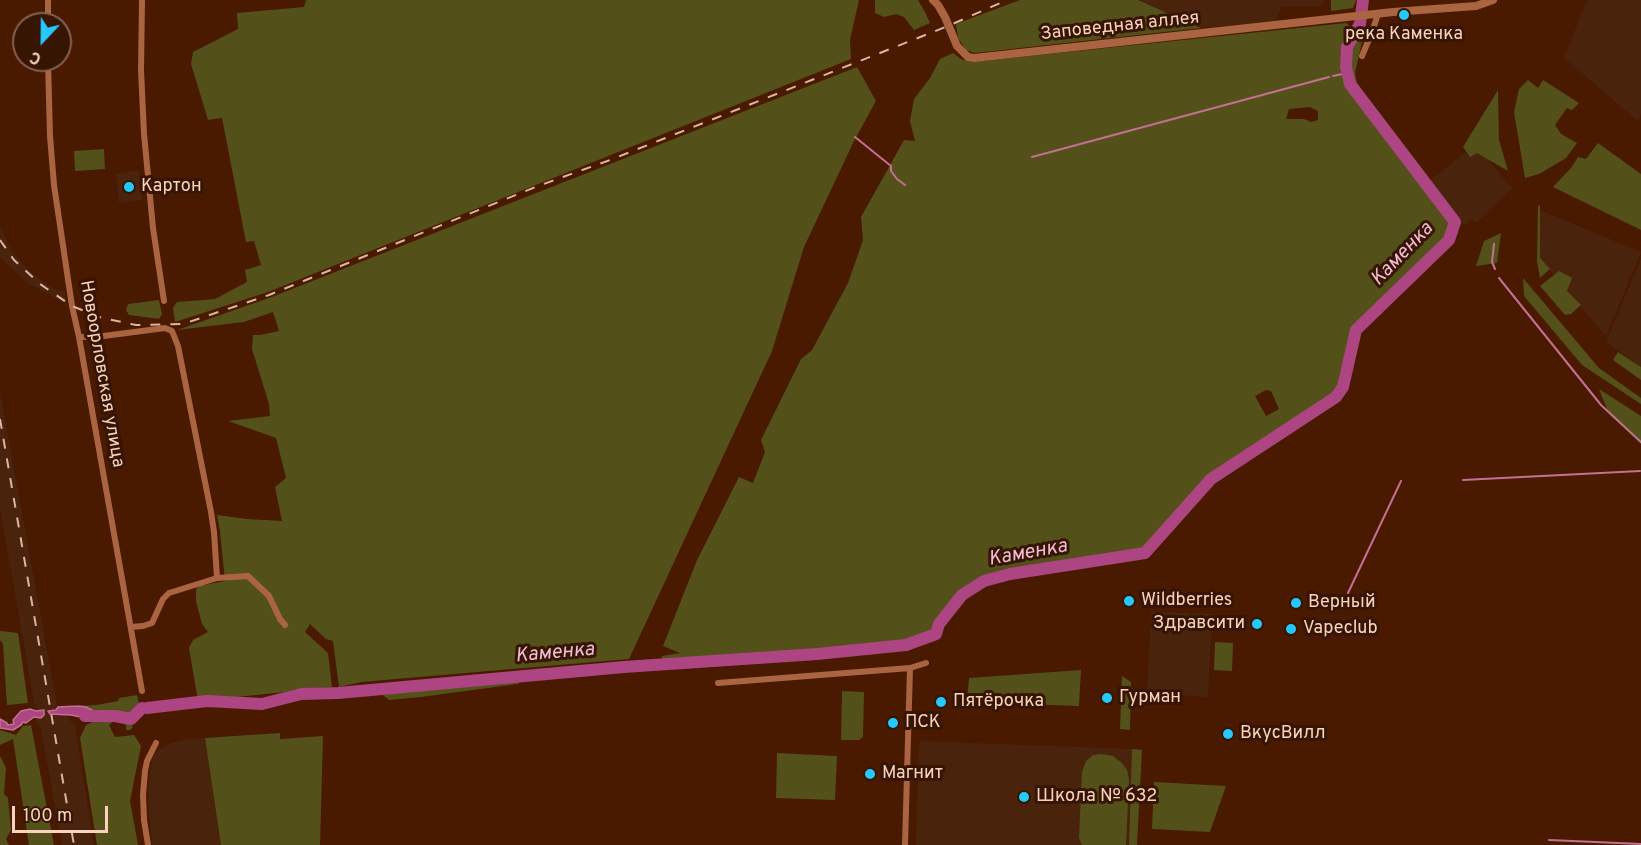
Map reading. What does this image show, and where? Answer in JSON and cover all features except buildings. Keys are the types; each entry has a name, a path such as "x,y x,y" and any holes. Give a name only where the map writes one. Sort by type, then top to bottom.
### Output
{"street":[{"path":"142,0 141,70 144,134 154,237 164,301"},
{"name":"Заповедная аллея","path":"933,0 945,17 957,46 968,57 974,58 1374,14"},
{"path":"1362,56 1372,32 1374,14 1476,6 1492,0"},
{"name":"Новоорловская улица","path":"48,72 54,184 72,306 142,691"},
{"path":"79,337 165,328 172,331 178,346 211,512 217,578"},
{"path":"131,627 152,623 163,599 169,593 217,578 248,576 269,596 285,625"},
{"path":"718,683 910,668 926,663"},
{"path":"905,845 910,668"},
{"path":"148,845 144,820 144,782 147,761 156,743"}],"shaded area":[{"path":"306,0 859,0 850,40 851,59 268,292 175,322 173,308 177,302 215,299 247,282 245,270 261,265 254,241 246,242 222,118 208,120 191,64 193,52 238,29 237,13 304,7"},
{"path":"875,0 918,0 930,23 914,30 904,17 896,14 884,17 875,13"},
{"path":"1020,0 1138,0 1201,28 975,53 966,50 958,38 956,24"},
{"path":"1138,0 1322,0 1322,6 1282,7 1275,21 1201,28"},
{"path":"1331,0 1356,0 1353,8 1331,11"},
{"path":"1587,0 1641,0 1641,113 1638,121 1564,58"},
{"path":"1346,23 1363,37 1355,73 1358,89 1455,220 1446,238 1353,328 1337,392 1210,476 1146,550 1029,568 982,578 962,595 939,624 936,634 906,645 660,665 662,656 680,653 663,646 697,560 739,477 753,483 765,452 761,440 801,359 812,350 848,283 863,240 861,217 904,140 915,141 910,121 914,99 930,78 940,59 953,53 961,59 972,62","holes":["1310,107 1318,111 1318,120 1311,122 1304,119 1286,119 1289,109","1266,390 1271,391 1279,409 1266,416 1255,396"]},
{"path":"857,67 876,101 854,141 804,247 772,351 629,659 361,682 339,687 333,641 326,639 310,624 305,632 328,653 332,687 295,689 198,701 189,648 193,640 208,632 202,624 196,601 196,589 199,586 225,581 217,515 282,521 275,487 286,478 276,438 228,421 270,416 269,404 252,349 253,335 279,331 273,312 244,322 177,330 269,298"},
{"path":"1528,80 1538,88 1543,80 1579,103 1572,110 1567,108 1555,125 1561,134 1577,143 1566,158 1539,174 1525,178 1514,112 1519,89"},
{"path":"1498,90 1499,140 1508,171 1477,153 1470,157 1463,147"},
{"path":"1598,143 1641,174 1641,230 1553,187 1578,157 1586,159"},
{"path":"1476,144 1512,189 1476,223 1472,219 1464,226 1428,182"},
{"path":"104,149 105,169 75,171 74,151"},
{"name":"Картон","path":"139,170 142,200 119,203 116,174"},
{"path":"1538,205 1540,206 1540,258 1550,269 1540,278 1537,261"},
{"path":"1540,210 1641,252 1606,336 1567,291 1559,272 1554,275 1540,258"},
{"path":"0,225 12,252 33,274 56,290 65,291 66,304 26,282 0,257"},
{"path":"1501,233 1497,263 1476,266 1484,241"},
{"path":"1641,259 1641,367 1606,342"},
{"path":"1559,271 1572,278 1567,291 1581,305 1571,314 1565,315 1540,286"},
{"path":"1523,278 1599,368 1641,398 1641,404 1582,365 1524,296"},
{"path":"159,300 162,314 159,319 129,315 126,310 128,304"},
{"path":"1618,352 1641,367 1641,380 1613,360"},
{"path":"1599,389 1641,416 1641,444 1609,414"},
{"path":"0,392 57,705 75,726 94,845 62,845 41,729 36,722 0,508"},
{"path":"1151,611 1212,614 1208,697 1147,693"},
{"path":"0,631 18,633 28,703 7,705"},
{"path":"1215,642 1233,643 1232,671 1214,670"},
{"path":"1081,670 1079,706 967,702 969,678"},
{"path":"525,676 518,684 389,700 375,689"},
{"path":"1122,676 1131,682 1130,730 1120,729"},
{"path":"842,691 864,692 863,737 859,740 841,740"},
{"path":"137,695 139,704 135,713 138,720 131,724 133,727 126,730 126,725 116,719 109,725 115,737 134,735 141,746 130,801 138,845 97,845 80,738 86,725 101,716 86,707 78,706 97,705"},
{"path":"58,707 86,707 101,715 95,720 50,714 48,711 56,710"},
{"path":"44,710 44,715 41,718 34,717 26,723 23,722 13,730 0,728 0,719 7,725 14,724 13,720 21,711"},
{"path":"31,725 54,845 29,845 13,739 0,745 0,730 16,735 23,726"},
{"path":"280,733 280,739 323,736 320,845 221,845 205,738"},
{"path":"205,738 221,845 152,845 148,800 149,774 153,756 171,743"},
{"name":"Школа № 632","path":"919,741 1132,749 1129,845 916,845"},
{"path":"1132,749 1142,750 1137,845 1129,845"},
{"path":"777,753 837,756 835,800 776,798"},
{"path":"1093,755 1113,756 1127,770 1129,779 1126,845 1082,845 1079,838 1082,772 1086,761"},
{"path":"0,756 6,768 4,794 8,798 11,830 6,839 9,845 0,845"},
{"path":"1154,782 1226,786 1210,832 1152,829"}],"waterway":[{"name":"Каменка","path":"147,708 207,701 262,704 301,694 338,693 624,667 817,654 906,645 936,634 939,624 962,595 984,581 1010,574 1145,553 1211,479 1336,397 1343,387 1356,330 1449,240 1455,222 1350,84 1346,67 1347,47 1360,24 1363,0"},
{"path":"1333,76 1347,73"},
{"path":"1032,157 1329,77"},
{"path":"855,137 891,166 891,171 905,185"},
{"path":"1494,244 1492,262 1495,269"},
{"path":"1499,278 1601,405 1641,442"},
{"path":"1463,480 1640,471"},
{"path":"1348,593 1401,481"},
{"name":"Каменка","path":"85,716 115,716 131,719 142,708"},
{"path":"1549,840 1641,844"}],"railway":[{"path":"0,240 14,260 40,284 72,306 102,318 136,325 183,324 269,295 538,186 610,160 948,26 1007,0"},
{"path":"0,419 74,845"}],"place":[{"name":"река Каменка","path":"1404,15"},
{"name":"Картон","path":"129,187"},
{"name":"Wildberries","path":"1129,601"},
{"name":"Верный","path":"1296,603"},
{"name":"Здравсити","path":"1257,624"},
{"name":"Vapeclub","path":"1291,629"},
{"name":"Гурман","path":"1107,698"},
{"name":"Пятёрочка","path":"941,702"},
{"name":"ПСК","path":"893,723"},
{"name":"ВкусВилл","path":"1228,734"},
{"name":"Магнит","path":"870,774"},
{"name":"Школа № 632","path":"1024,797"}]}
